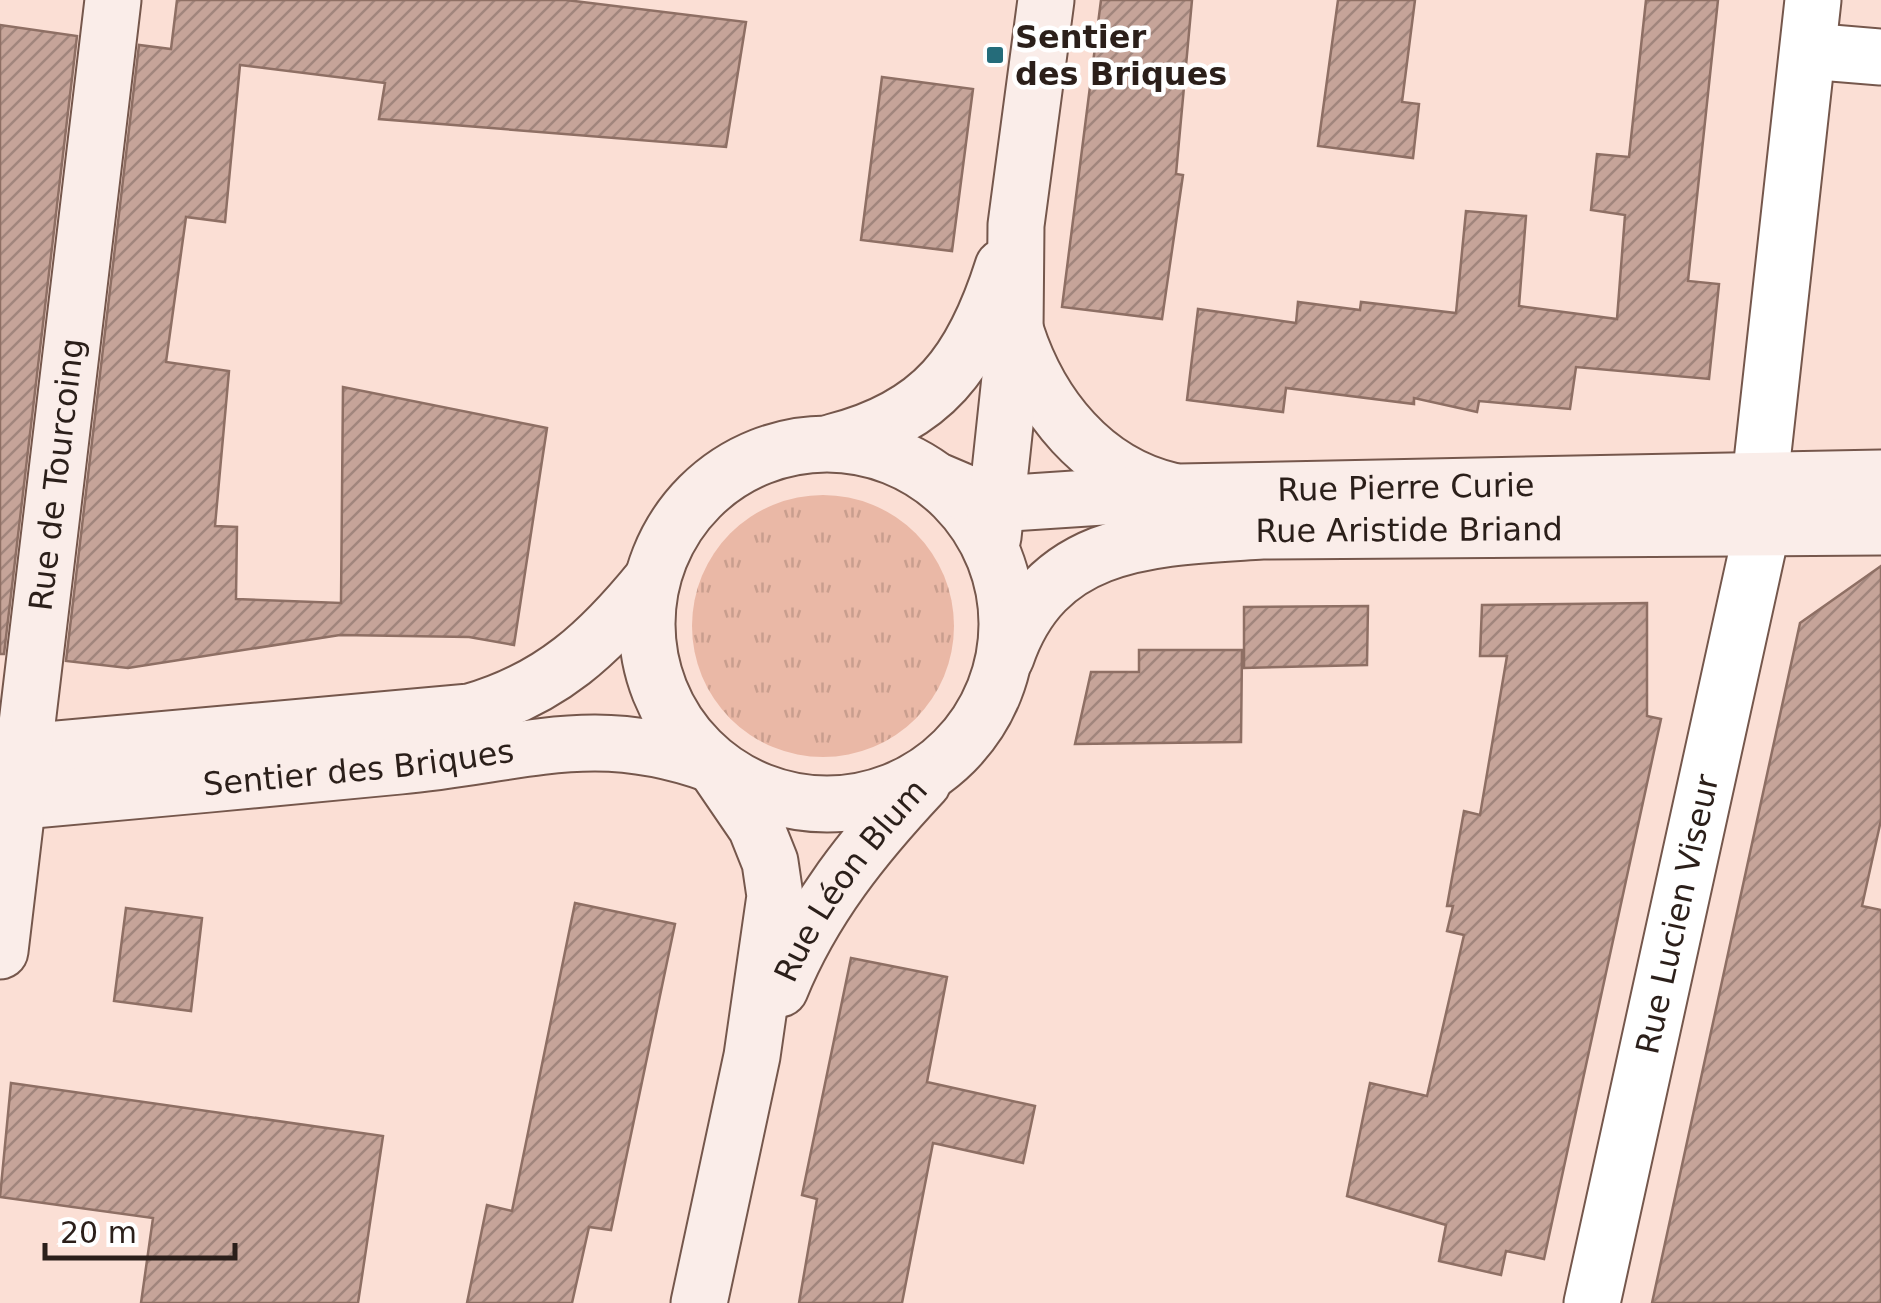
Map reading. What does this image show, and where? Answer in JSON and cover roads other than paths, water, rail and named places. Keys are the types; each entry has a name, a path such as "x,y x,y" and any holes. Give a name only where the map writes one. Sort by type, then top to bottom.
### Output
{"main road":[{"name":"Rue de Tourcoing","path":"0,951 10,778 113,0"},
{"path":"1002,669 1006,609 994,526 1016,331 1016,225 1046,0"},
{"path":"936,768 883,795 824,804 764,793 714,765 674,721 656,681 646,638 652,579 676,525 716,482 768,454 876,431 902,418 952,374 988,313 1016,225"},
{"path":"1016,331 1038,387 1086,446 1112,469 1143,484 1179,492"},
{"name":"Rue Pierre Curie","path":"825,444 884,452 937,481 994,526 1064,502 1179,492 1761,504 1881,478"},
{"name":"Rue Aristide Briand","path":"936,768 977,724 1018,622 1040,595 1066,571 1124,545 1262,531 1761,504 1881,528"},
{"name":"Sentier des Briques","path":"10,778 470,712 507,701 569,667 608,632 652,579"},
{"name":"Sentier des Briques","path":"10,778 407,765 595,740 675,751 714,765"},
{"name":"Rue Léon Blum","path":"699,1303 752,1056 775,896 770,862 756,827 714,765"},
{"name":"Rue Léon Blum","path":"752,1056 799,942 825,901 861,850 936,768"}],"street":[{"path":"1811,26 1881,57"},
{"name":"Rue Lucien Viseur","path":"1592,1303 1761,504 1811,26"}],"place":[{"name":"Sentier des Briques","path":"995,55"}]}
